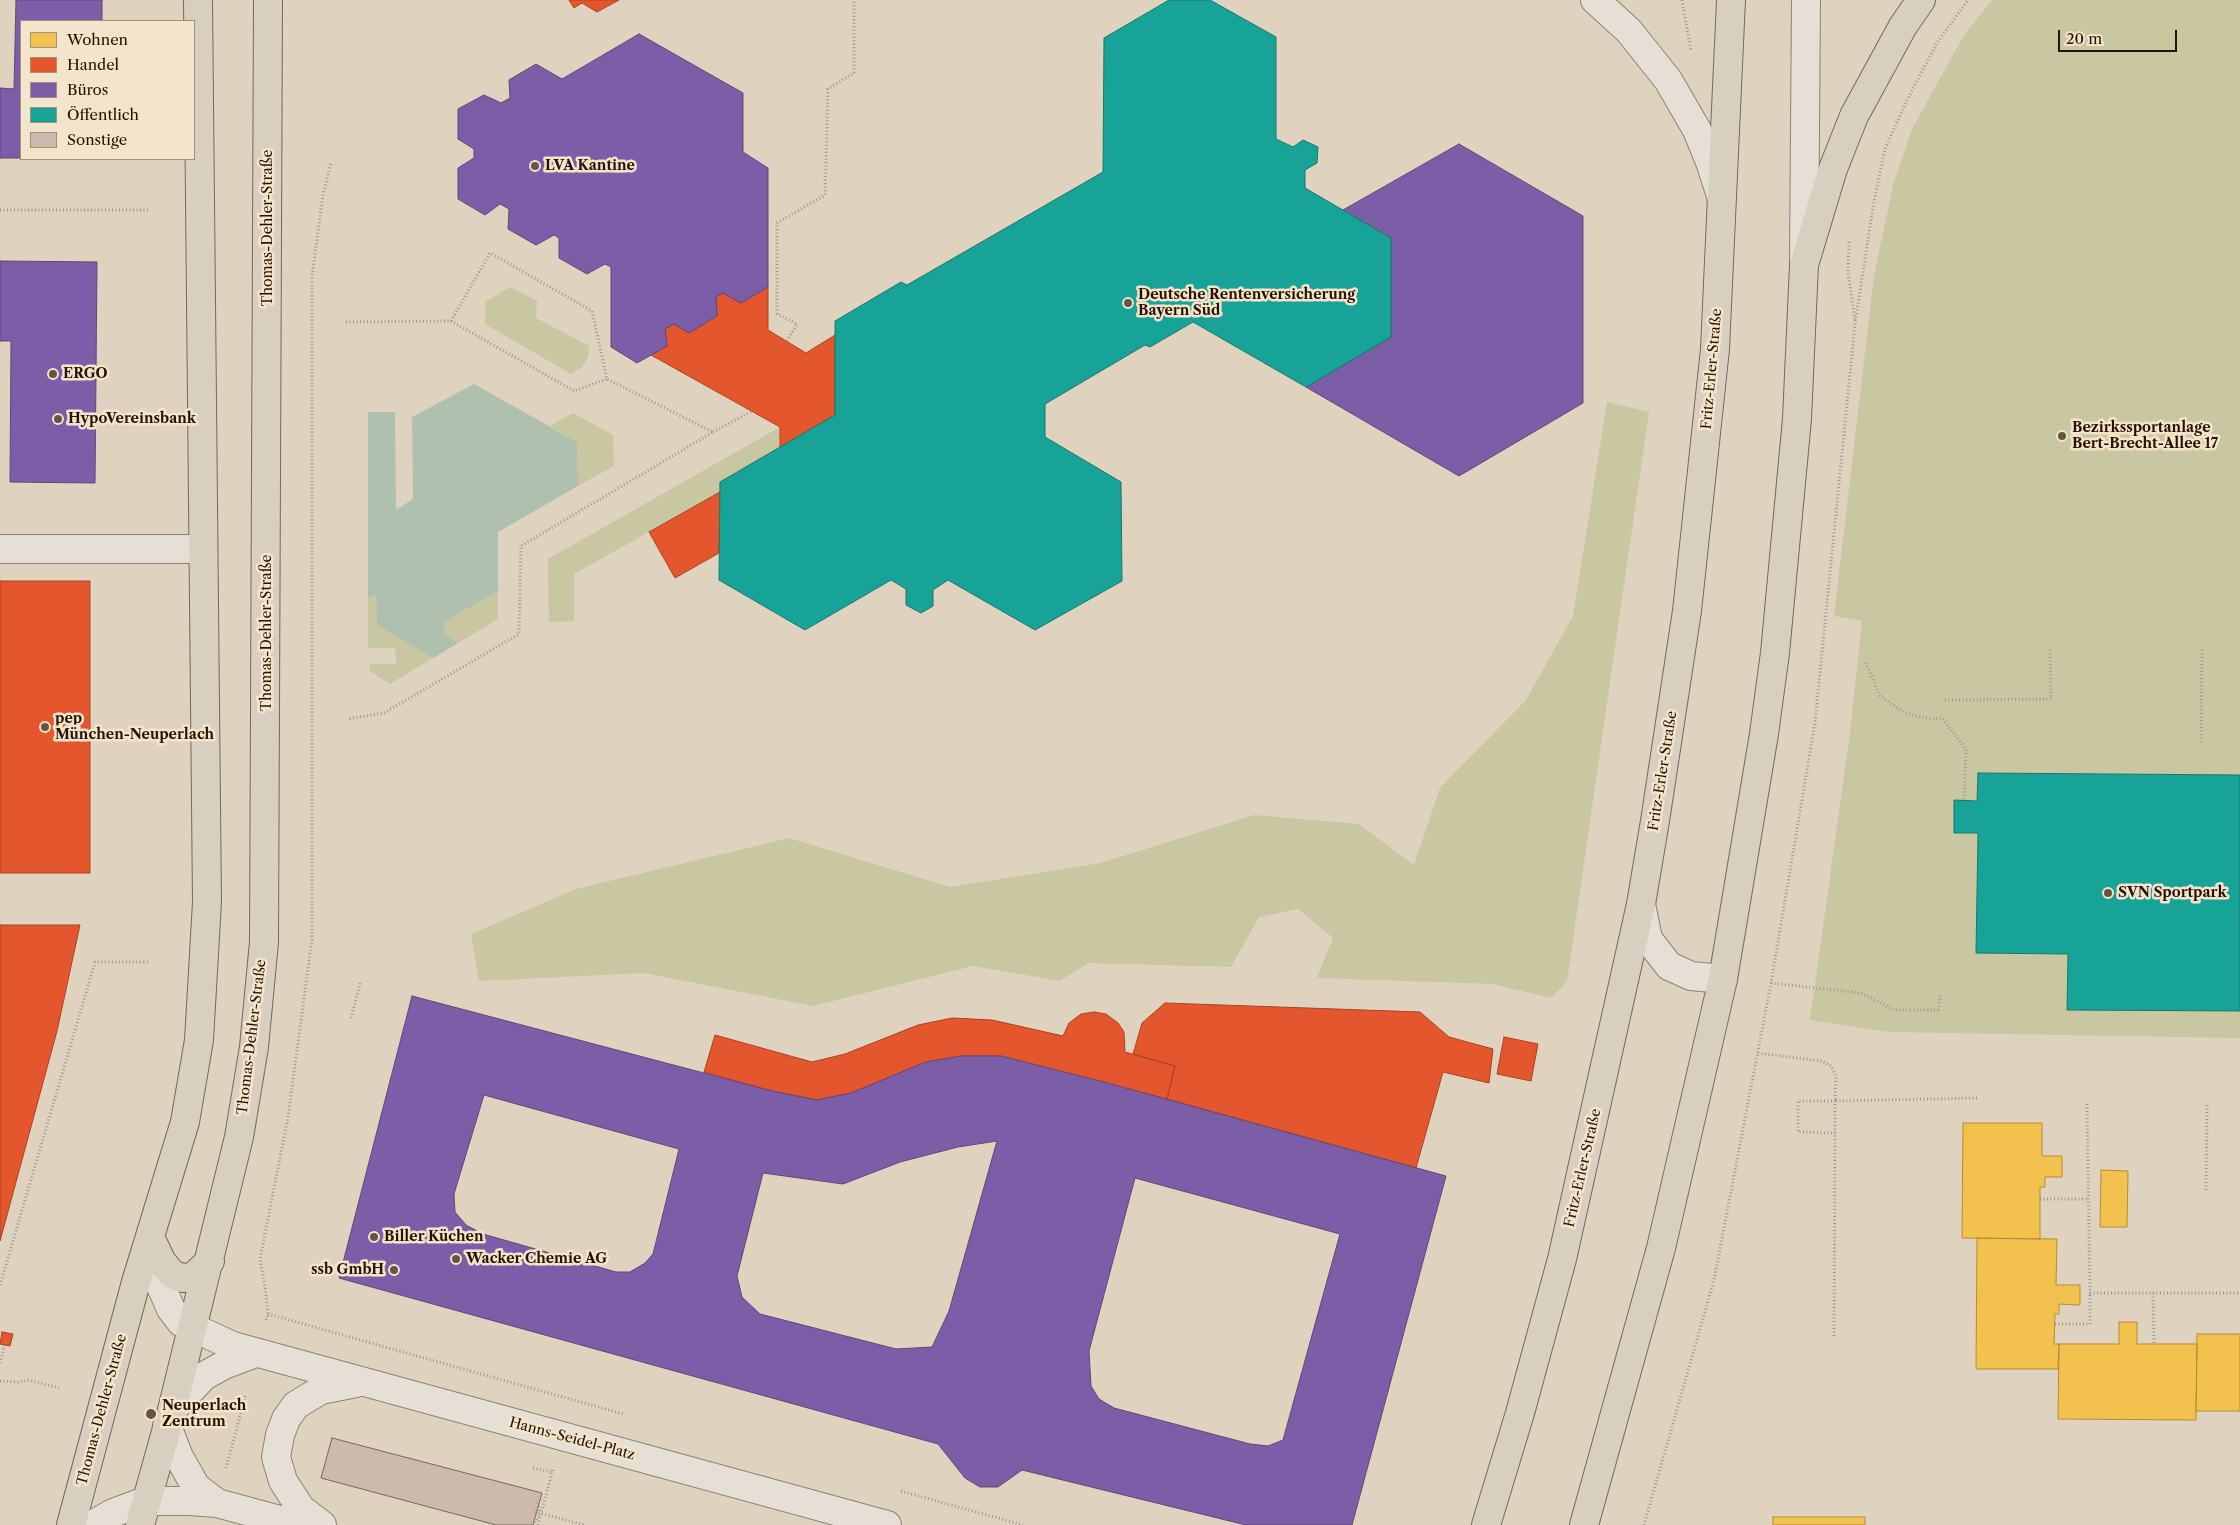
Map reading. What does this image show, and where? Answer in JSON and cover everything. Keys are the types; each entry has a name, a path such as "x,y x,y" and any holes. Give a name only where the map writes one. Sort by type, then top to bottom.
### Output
{"main road":[{"name":"Thomas-Dehler-Straße","path":"71,1525 136,1282 185,1122 199,1040 207,926 198,0"},
{"name":"Thomas-Dehler-Straße","path":"142,1513 170,1418 239,1137 254,1046 264,942 268,0"},
{"name":"Fritz-Erler-Straße","path":"1490,1518 1562,1258 1641,904 1688,611 1715,349 1731,0"},
{"path":"1584,1525 1660,1248 1723,979 1764,734 1775,654 1797,419 1804,265 1832,169 1854,116 1903,26 1921,0"},
{"path":"150,1238 162,1262 172,1274 182,1278 193,1277 210,1261"}],"street":[{"path":"1596,0 1629,31 1668,80 1697,130 1723,201"},
{"path":"1804,265 1806,0"},
{"path":"0,549 203,550"},
{"path":"1641,904 1648,939 1669,966 1691,976 1723,979"},
{"name":"Hanns-Seidel-Platz","path":"150,1238 159,1282 171,1309 181,1322 256,1353 887,1525"},
{"path":"217,1504 196,1487 179,1457 170,1418 204,1376 224,1365 256,1353"},
{"path":"322,1525 302,1509 283,1481 276,1457 280,1435 286,1419 296,1405 321,1390 342,1384 364,1382"},
{"path":"92,1525 131,1505 142,1513 189,1501 217,1504 298,1525"}],"path":[{"path":"786,341 797,324 777,314 777,223 825,195 828,89 854,74 854,0"},
{"path":"1644,1525 1714,1280 1771,983 1815,723 1856,324 1874,200 1885,149 1907,100 1938,43 1968,0"},
{"path":"217,1504 268,1314 260,1259 288,1117 312,939 312,276 323,195 332,163"},
{"path":"0,210 148,210"},
{"path":"451,321 490,253 592,311 607,379"},
{"path":"346,322 451,321 574,391 607,379 713,432"},
{"path":"347,719 384,713 519,634 521,546 752,410"},
{"path":"1944,700 2051,699 2050,648"},
{"path":"2201,742 2202,648"},
{"path":"1866,663 1880,696 1905,713 1931,719 1942,718 1966,749 1964,801"},
{"path":"0,1285 95,962 149,962"},
{"path":"351,1018 361,981"},
{"path":"1771,983 1861,992 1894,1010 1938,1010 1942,992"},
{"path":"1758,1053 1822,1061 1831,1066 1836,1076 1834,1336"},
{"path":"1835,1133 1798,1132 1798,1101 1979,1098"},
{"path":"2055,1324 2090,1324 2086,1104"},
{"path":"2206,1190 2207,1104"},
{"path":"2040,1199 2088,1199"},
{"path":"2090,1293 2240,1293"},
{"path":"2153,1293 2154,1344"},
{"path":"268,1314 631,1416"},
{"path":"0,1363 6,1340"},
{"path":"0,1381 18,1382 29,1380 59,1388"},
{"path":"538,1525 561,1437"},
{"path":"533,1468 552,1472"},
{"path":"898,1491 1023,1525"},
{"path":"538,1503 541,1513"},
{"path":"535,1512 585,1525"},
{"path":"532,1525 541,1513"}],"shaded area":[{"name":"Bezirkssportanlage Bert-Brecht-Allee 17","path":"1992,0 2240,0 2240,1038 1888,1032 1810,1020 1850,733 1862,621 1834,616 1874,276 1893,185 1912,129 1964,35"},
{"path":"510,287 537,301 536,318 589,346 588,357 582,367 571,374 485,324 485,302"},
{"path":"474,384 577,442 578,486 498,532 498,591 444,622 445,634 458,643 433,658 377,625 376,595 368,598 368,412 395,412 396,510 413,499 412,417"},
{"path":"1607,402 1649,412 1567,981 1551,998 1493,984 1317,978 1333,938 1298,909 1259,917 1231,967 1088,963 1060,981 973,966 813,1006 644,973 479,981 471,934 576,889 789,838 950,887 1101,863 1254,815 1359,824 1414,865 1440,788 1526,700 1573,616"},
{"path":"573,413 613,435 614,466 578,486 577,442 550,426"},
{"path":"780,427 780,447 720,482 720,492 574,574 574,621 549,622 548,559"},
{"path":"498,591 498,619 458,643 445,634 444,622"},
{"path":"376,594 377,625 433,658 390,684 370,671 369,664 396,664 395,648 368,648 368,598"}],"building: Wohnen":[{"path":"1963,1123 2042,1123 2042,1156 2062,1156 2062,1177 2045,1177 2045,1187 2040,1187 2040,1239 1962,1238"},
{"path":"2101,1170 2128,1171 2127,1227 2100,1227"},
{"path":"1977,1238 2057,1239 2056,1285 2080,1285 2080,1305 2059,1304 2059,1314 2055,1314 2054,1344 2059,1344 2058,1369 1976,1369"},
{"path":"2119,1322 2137,1322 2137,1344 2197,1344 2196,1420 2058,1419 2059,1344 2119,1344"},
{"path":"2197,1334 2240,1334 2240,1411 2196,1411"},
{"path":"1773,1517 1865,1517 1865,1525 1773,1525"}],"building: Handel":[{"path":"569,0 619,0 597,12 582,3 574,8"},
{"path":"768,287 768,330 806,353 835,335 835,415 780,447 780,427 651,355 667,346 665,329 674,324 689,333 717,316 716,297 723,293 741,303"},
{"path":"720,492 719,553 675,578 649,532"},
{"name":"pep München-Neuperlach","path":"0,581 90,581 90,873 0,873"},
{"path":"0,925 80,925 57,1031 0,1241"},
{"path":"1165,1003 1420,1012 1449,1037 1493,1049 1489,1083 1443,1072 1416,1168 1167,1099 1175,1066 1133,1054 1142,1023"},
{"path":"1094,1012 1106,1014 1118,1023 1124,1032 1125,1052 1175,1066 1167,1099 1001,1056 961,1056 926,1062 851,1093 817,1100 772,1091 704,1072 715,1035 812,1062 845,1054 918,1025 952,1018 992,1020 1063,1036 1069,1023 1081,1014"},
{"path":"1504,1037 1538,1044 1531,1081 1497,1074"},
{"path":"2,1332 13,1334 10,1346 0,1344"}],"building: Büros":[{"path":"16,0 102,0 102,20 20,20 20,158 0,158 0,88 14,89"},
{"path":"639,34 743,93 743,152 768,168 768,287 741,303 723,293 716,297 717,316 689,333 674,324 665,329 667,346 637,363 611,347 611,267 605,264 587,274 559,258 559,238 554,235 536,245 508,229 509,209 500,204 485,215 458,199 458,168 474,158 474,149 458,139 458,109 484,95 501,103 510,98 509,80 536,64 562,79"},
{"path":"1459,144 1583,216 1583,403 1459,476 1306,387 1391,337 1391,238 1343,210"},
{"name":"ERGO","path":"0,261 97,262 95,483 10,482 11,341 0,341"},
{"name":"Wacker Chemie AG","path":"412,996 772,1091 817,1100 851,1093 926,1062 961,1056 1001,1056 1104,1082 1446,1176 1352,1525 1246,1525 1022,1470 998,1487 980,1487 965,1478 938,1444 339,1278","holes":["484,1095 679,1149 653,1254 645,1263 630,1272 616,1272 483,1234 466,1225 455,1212 454,1194","997,1141 949,1311 932,1347 896,1349 760,1314 742,1297 737,1276 763,1173 843,1184 900,1162 958,1147","1135,1178 1340,1234 1283,1440 1268,1446 1250,1444 1114,1408 1099,1399 1091,1386 1089,1351"]}],"building: Öffentlich":[{"name":"Deutsche Rentenversicherung Bayern Süd","path":"1169,0 1210,0 1276,37 1276,139 1293,147 1303,140 1318,147 1317,163 1305,170 1305,188 1391,238 1391,337 1306,387 1193,322 1150,347 1145,345 1045,404 1045,437 1121,482 1122,581 1035,630 948,580 933,590 933,606 921,613 906,605 906,589 891,580 805,630 719,580 720,482 835,415 835,321 901,282 907,285 1103,172 1104,38"},
{"name":"SVN Sportpark","path":"1978,773 2240,775 2240,1011 2067,1010 2068,954 1976,953 1978,833 1954,833 1954,800 1977,801"}],"building: Sonstige":[{"path":"332,1438 542,1493 533,1525 496,1525 321,1478"}],"place":[{"name":"LVA Kantine","path":"535,166"},
{"name":"Deutsche Rentenversicherung Bayern Süd","path":"1128,303"},
{"name":"ERGO","path":"53,374"},
{"name":"HypoVereinsbank","path":"58,419"},
{"name":"Bezirkssportanlage Bert-Brecht-Allee 17","path":"2062,436"},
{"name":"pep München-Neuperlach","path":"45,727"},
{"name":"SVN Sportpark","path":"2108,893"},
{"name":"Biller Küchen","path":"374,1237"},
{"name":"Wacker Chemie AG","path":"456,1259"},
{"name":"ssb GmbH","path":"394,1270"},
{"name":"Neuperlach Zentrum","path":"151,1414"}]}
